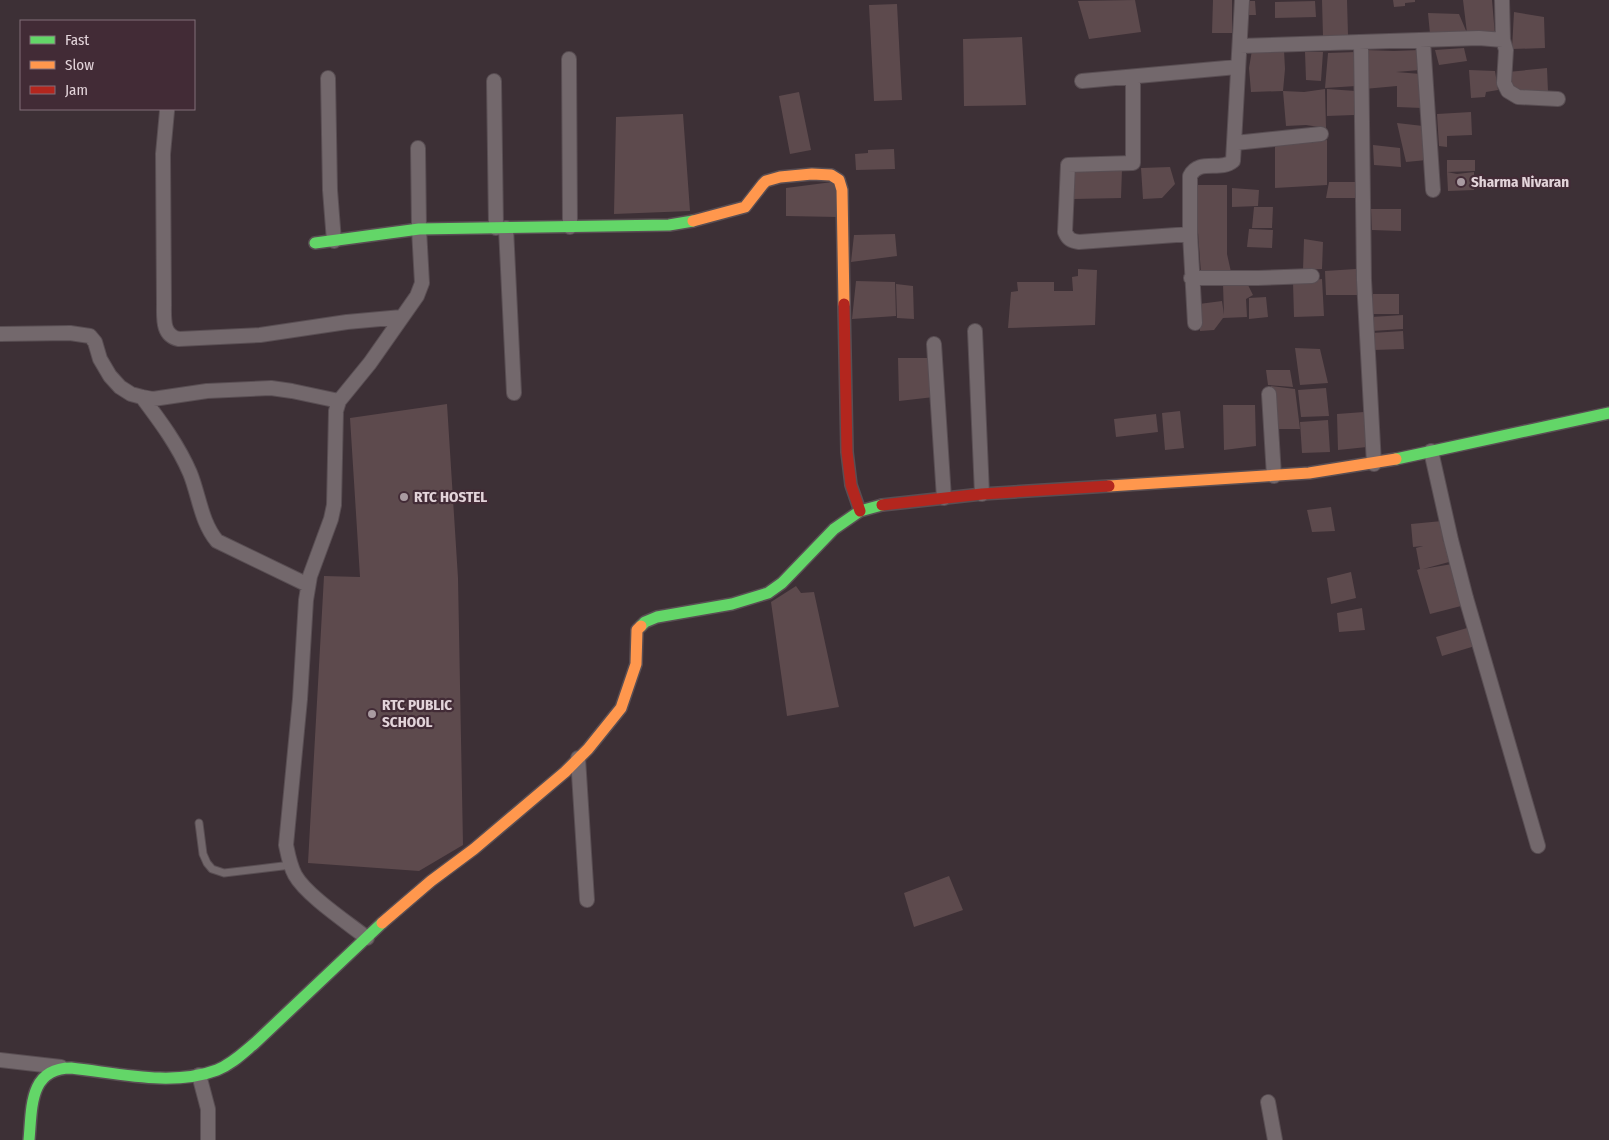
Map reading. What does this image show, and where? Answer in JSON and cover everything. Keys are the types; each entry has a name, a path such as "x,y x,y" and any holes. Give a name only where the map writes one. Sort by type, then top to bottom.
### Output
{"street":[{"path":"1195,323 1191,278 1190,176 1193,170 1199,167 1229,164 1233,160 1242,0"},
{"path":"1502,0 1503,40 1506,50 1504,83 1508,91 1518,97 1558,99"},
{"path":"1240,46 1479,38 1503,40"},
{"path":"1423,41 1433,190"},
{"path":"1361,42 1364,280 1374,464"},
{"path":"569,59 570,228"},
{"path":"1082,81 1237,67"},
{"path":"1133,77 1133,164 1068,165 1065,232 1072,241 1079,242 1190,234"},
{"path":"328,78 330,190 334,242"},
{"path":"494,81 501,228 514,393"},
{"path":"166,112 163,154 164,304 165,328 171,336 179,339 260,335 347,322 402,317"},
{"path":"1235,143 1321,134"},
{"path":"366,938 305,888 295,875 286,845 300,699 306,600 310,576 332,512 335,486 334,427 336,411 339,401 364,370 417,296 422,283 418,148"},
{"path":"315,243 334,242 368,235 419,229 570,228 685,224 744,207 752,202 758,188 775,177 826,174 835,176 840,181 842,190 847,452 851,485 860,512"},
{"path":"1191,278 1312,276"},
{"path":"975,331 982,494"},
{"path":"0,334 70,333 90,336 95,342 100,359 110,376 120,387 131,394 142,397 153,399 207,391 271,388 339,401"},
{"path":"934,344 944,498"},
{"path":"1268,394 1274,476"},
{"path":"142,397 168,433 190,472 207,525 217,541 308,585"},
{"path":"0,1060 162,1078 199,1075 217,1070 235,1060 366,938 431,881 474,849 565,772 598,737 621,708 628,691 636,664 637,630 645,622 658,617 732,604 768,593 798,568 834,529 860,512 895,502 982,494 1318,472 1374,464 1609,413"},
{"path":"1431,451 1466,598 1538,846"},
{"path":"578,758 587,900"},
{"path":"29,1140 35,1092 40,1081 47,1073 56,1069 66,1068"},
{"path":"199,1075 208,1109 208,1140"},
{"path":"1268,1102 1275,1140"}],"lane":[{"path":"199,823 204,854 207,863 212,869 224,873 291,865"}],"building":[{"path":"1135,0 1141,32 1089,39 1078,1"},
{"path":"1213,0 1232,0 1232,33 1212,33"},
{"path":"1322,0 1347,0 1348,35 1323,37"},
{"path":"1393,0 1415,0 1415,2 1405,3 1405,6 1394,7"},
{"path":"1463,0 1492,0 1495,35 1467,33"},
{"path":"1245,1 1255,1 1256,15 1246,15"},
{"path":"1315,1 1316,17 1275,18 1275,2"},
{"path":"897,4 902,100 874,101 869,5"},
{"path":"1514,12 1544,17 1545,48 1512,49"},
{"path":"1428,13 1459,14 1467,33 1430,34"},
{"path":"1022,37 1026,105 964,106 963,39"},
{"path":"1464,48 1467,61 1439,65 1435,50"},
{"path":"1252,50 1284,50 1283,91 1251,92 1249,68"},
{"path":"1364,50 1420,50 1420,70 1396,72 1421,74 1422,108 1397,107 1397,86 1364,89"},
{"path":"1305,52 1323,52 1321,81 1306,80"},
{"path":"1356,52 1356,86 1325,88 1328,53"},
{"path":"1547,68 1548,92 1508,91 1508,72"},
{"path":"1469,70 1495,71 1498,90 1486,92 1485,97 1471,98"},
{"path":"1325,89 1326,128 1306,125 1286,126 1283,91 1304,92"},
{"path":"1327,89 1356,91 1354,115 1327,116"},
{"path":"799,92 811,150 790,154 779,96"},
{"path":"1471,112 1472,135 1447,136 1447,147 1439,146 1437,114"},
{"path":"683,114 690,211 614,214 616,117"},
{"path":"1397,123 1423,126 1427,160 1406,162"},
{"path":"1327,140 1327,185 1275,188 1275,145"},
{"path":"1373,145 1400,148 1401,167 1374,165"},
{"path":"894,149 895,169 856,170 855,154 868,153 868,150"},
{"path":"1447,160 1475,160 1475,171 1447,172"},
{"path":"1170,167 1175,184 1162,198 1143,199 1141,168"},
{"path":"1122,169 1121,198 1073,199 1074,170"},
{"name":"Sharma Nivaran","path":"1447,172 1457,174 1474,172 1474,190 1448,191"},
{"path":"840,181 838,217 786,216 786,188"},
{"path":"1329,182 1357,182 1357,198 1326,198"},
{"path":"1196,185 1227,185 1227,254 1231,272 1201,273"},
{"path":"1232,188 1259,190 1258,206 1232,207"},
{"path":"1254,207 1273,207 1272,228 1252,228"},
{"path":"1371,209 1401,209 1401,231 1372,230"},
{"path":"1249,229 1273,230 1272,248 1247,247"},
{"path":"895,234 897,256 851,262 854,235"},
{"path":"1304,239 1323,242 1322,269 1303,270"},
{"path":"1078,269 1097,270 1095,325 1008,328 1011,292 1018,291 1017,282 1054,282 1054,291 1073,291 1072,277 1078,276"},
{"path":"1356,269 1359,295 1326,295 1325,271"},
{"path":"1322,279 1324,316 1294,317 1293,282"},
{"path":"856,281 895,282 896,316 852,319"},
{"path":"1247,283 1253,295 1246,299 1247,317 1223,318 1214,330 1200,331 1199,304 1222,301 1224,315 1223,284"},
{"path":"896,284 913,286 914,319 897,318"},
{"path":"1373,294 1399,294 1399,314 1373,314"},
{"path":"1266,297 1268,317 1249,319 1249,298"},
{"path":"1403,315 1403,329 1372,331 1371,317"},
{"path":"1403,331 1404,349 1373,350 1372,333"},
{"path":"1295,348 1320,349 1328,383 1300,385"},
{"path":"898,358 932,358 934,397 899,401"},
{"path":"1266,370 1290,370 1293,387 1268,385"},
{"path":"1271,386 1295,389 1300,429 1274,429"},
{"path":"1326,388 1329,416 1301,417 1298,390"},
{"path":"447,404 458,578 463,845 419,871 308,863 324,576 360,577 350,418"},
{"path":"1223,405 1255,405 1256,446 1224,450"},
{"path":"1180,411 1184,448 1165,450 1162,413"},
{"path":"1364,412 1367,447 1338,450 1337,414"},
{"path":"1156,414 1158,432 1116,437 1114,419"},
{"path":"1328,420 1330,452 1302,453 1300,422"},
{"path":"1331,507 1335,531 1312,532 1307,510"},
{"path":"1442,521 1443,542 1451,540 1449,562 1423,569 1452,564 1465,605 1430,614 1417,570 1420,569 1416,548 1423,546 1413,547 1411,524"},
{"path":"1351,572 1356,598 1331,604 1327,578"},
{"path":"796,586 801,593 814,592 839,707 787,716 771,602"},
{"path":"1362,608 1365,630 1339,632 1337,613"},
{"path":"1474,626 1475,646 1442,656 1436,637"},
{"path":"949,876 963,910 914,927 904,893"}],"traffic: fast":[{"path":"315,243 419,229 669,225 693,221"},
{"path":"1396,459 1609,413"},
{"path":"641,626 645,622 657,617 732,604 768,593 782,583 834,529 860,511 882,505"},
{"path":"29,1140 35,1092 40,1082 47,1075 57,1070 71,1068 144,1077 182,1078 222,1068 255,1043 382,923"}],"traffic: slow":[{"path":"693,221 745,207 766,181 780,177 812,174 831,175 839,180 842,190 844,304"},
{"path":"1109,486 1309,473 1396,459"},
{"path":"382,923 431,881 474,849 565,772 588,749 621,708 636,664 637,630 641,626"}],"traffic: jam":[{"path":"844,304 847,452 851,485 860,511"},
{"path":"882,505 982,494 1109,486"}],"place":[{"name":"Sharma Nivaran","path":"1461,182"},
{"name":"RTC HOSTEL","path":"404,497"},
{"name":"RTC PUBLIC SCHOOL","path":"372,714"}]}
